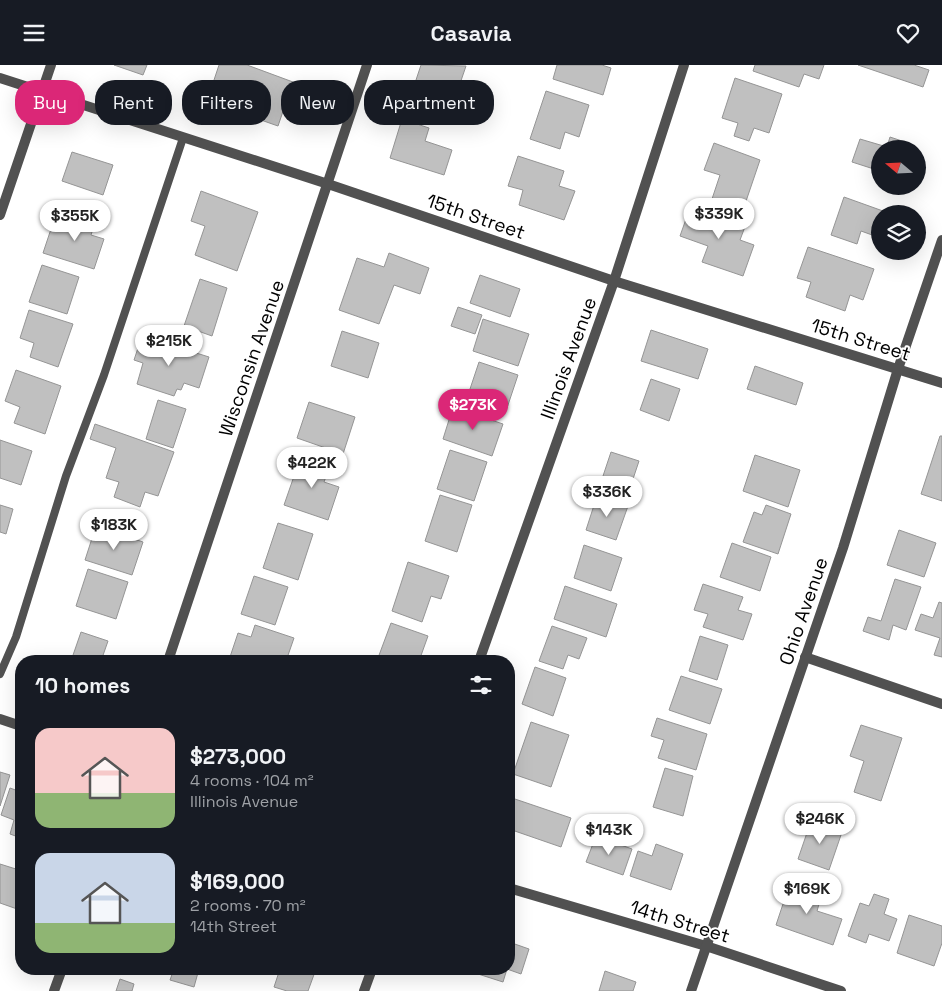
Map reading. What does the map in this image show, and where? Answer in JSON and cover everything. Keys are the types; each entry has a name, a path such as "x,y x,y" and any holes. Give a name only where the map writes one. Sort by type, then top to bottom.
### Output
{"street":[{"path":"46,80 51,65"},
{"name":"Wisconsin Avenue","path":"170,655 367,65"},
{"name":"Illinois Avenue","path":"481,655 614,281 684,65"},
{"name":"15th Street","path":"0,78 15,83"},
{"name":"15th Street","path":"85,106 328,184 614,281 942,383"},
{"path":"0,215 31,125"},
{"name":"Ohio Avenue","path":"691,991 843,548 898,369 942,240"},
{"path":"805,657 942,704"},
{"path":"0,719 15,724"},
{"name":"14th Street","path":"515,890 706,946 840,991"},
{"path":"54,991 60,975"},
{"path":"364,991 370,975"}],"lane":[{"path":"0,674 16,637 66,476 104,375 183,138"}],"building":[{"path":"114,65 147,65 143,75"},
{"path":"219,65 247,65 288,80 281,80 281,117 278,126 271,124 271,80 214,80"},
{"path":"421,65 466,66 461,80 416,80"},
{"path":"557,65 602,65 611,68 603,95 553,79"},
{"path":"755,65 824,65 819,79 804,74 799,87 753,71"},
{"path":"858,65 914,65 929,70 923,87"},
{"path":"735,78 782,94 769,133 754,128 749,141 734,136 738,123 722,118"},
{"path":"546,91 589,105 579,137 565,132 560,149 530,139"},
{"path":"400,125 420,125 429,128 425,141 452,150 444,175 390,158"},
{"path":"860,139 871,142 871,168 852,162"},
{"path":"714,143 760,160 742,213 711,202 720,175 704,170"},
{"path":"72,152 113,165 103,195 62,181"},
{"path":"518,156 564,171 559,186 575,191 564,220 519,205 523,190 508,186"},
{"path":"201,191 258,212 237,271 195,255 205,226 191,221"},
{"path":"844,197 871,207 871,235 861,231 857,244 831,235"},
{"path":"691,205 746,224 740,240 754,245 743,276 702,262 708,246 680,236"},
{"path":"71,212 96,220 91,235 104,239 94,269 43,253 53,223 66,227"},
{"path":"808,247 874,269 863,300 850,295 845,311 806,297 811,282 797,278"},
{"path":"389,253 429,268 420,294 394,285 379,324 339,310 357,258 384,267"},
{"path":"42,265 79,277 67,314 29,302"},
{"path":"480,275 520,289 510,317 470,303"},
{"path":"200,279 227,288 212,336 184,326"},
{"path":"458,307 482,315 475,334 451,326"},
{"path":"29,310 73,324 58,367 30,357 34,343 20,338"},
{"path":"483,319 529,334 518,366 473,351"},
{"path":"651,330 708,349 698,379 641,361"},
{"path":"342,331 379,343 368,378 331,366"},
{"path":"142,336 209,357 199,388 184,383 181,390 177,389 174,396 137,384 143,363 134,360"},
{"path":"479,362 518,375 507,408 468,395"},
{"path":"755,366 803,383 796,405 747,389"},
{"path":"16,370 61,386 45,434 14,423 20,407 5,401"},
{"path":"651,379 680,389 669,421 640,410"},
{"path":"158,400 186,409 173,448 146,439"},
{"path":"309,402 355,417 343,454 297,438"},
{"path":"453,407 503,424 492,456 443,439"},
{"path":"95,424 174,452 158,496 145,492 140,507 114,497 119,482 106,478 116,448 90,439"},
{"path":"940,436 942,436 942,501 921,494"},
{"path":"0,440 32,451 21,485 0,478"},
{"path":"450,450 487,462 474,501 437,489"},
{"path":"611,452 639,461 626,500 598,491"},
{"path":"755,455 800,470 788,507 743,491"},
{"path":"301,456 330,466 324,482 339,487 328,520 284,505"},
{"path":"440,495 472,505 457,552 425,541"},
{"path":"597,496 628,506 616,540 586,530"},
{"path":"0,505 13,509 6,534 0,532"},
{"path":"766,505 791,514 778,554 743,542 754,512 762,515"},
{"path":"278,523 313,534 298,580 263,568"},
{"path":"96,526 143,542 132,575 85,560"},
{"path":"899,530 936,543 924,577 887,565"},
{"path":"732,543 771,557 760,591 720,577"},
{"path":"584,545 622,558 611,591 574,578"},
{"path":"408,562 449,576 441,599 431,596 422,622 392,611"},
{"path":"88,569 128,582 116,619 76,606"},
{"path":"254,576 288,587 275,625 241,614"},
{"path":"895,579 921,587 906,630 893,625 889,640 863,631 868,617 881,621"},
{"path":"703,584 743,597 738,610 752,614 743,640 703,627 708,614 694,610"},
{"path":"565,586 617,604 606,637 554,619"},
{"path":"939,602 942,603 942,657 934,655 940,638 915,630 921,614 933,618"},
{"path":"391,623 428,636 421,655 379,655"},
{"path":"255,625 294,638 288,655 231,655 238,633 251,637"},
{"path":"552,626 587,638 579,659 568,655 563,669 539,661"},
{"path":"81,632 108,641 103,655 73,655"},
{"path":"700,636 728,645 717,680 689,671"},
{"path":"535,667 566,678 553,716 522,704"},
{"path":"681,676 722,689 710,724 669,710"},
{"path":"657,718 707,734 696,770 658,758 664,740 651,736"},
{"path":"531,722 569,735 551,787 515,775 515,768"},
{"path":"861,725 902,738 881,801 854,792 864,761 850,756"},
{"path":"665,768 693,776 683,816 653,807"},
{"path":"0,772 10,775 0,806"},
{"path":"10,788 15,790 15,836 10,834 14,820 1,815"},
{"path":"515,799 571,818 561,847 515,831"},
{"path":"811,821 842,832 829,870 798,859"},
{"path":"596,836 632,849 623,875 586,862"},
{"path":"656,844 683,854 671,890 630,876 638,851 652,856"},
{"path":"0,864 15,869 15,908 0,903"},
{"path":"790,883 822,894 817,911 842,919 833,945 776,925"},
{"path":"874,894 889,899 884,914 897,919 889,941 869,934 866,943 848,936 860,903 869,906"},
{"path":"909,915 942,926 942,943 934,966 897,953"},
{"path":"515,944 529,949 521,974 515,972"},
{"path":"605,971 636,982 633,991 599,991"},
{"path":"172,975 197,975 194,987 170,980"},
{"path":"278,975 314,975 308,991 287,991 274,987"},
{"path":"481,975 505,975 503,982"},
{"path":"120,979 134,984 132,991 116,991"}]}
